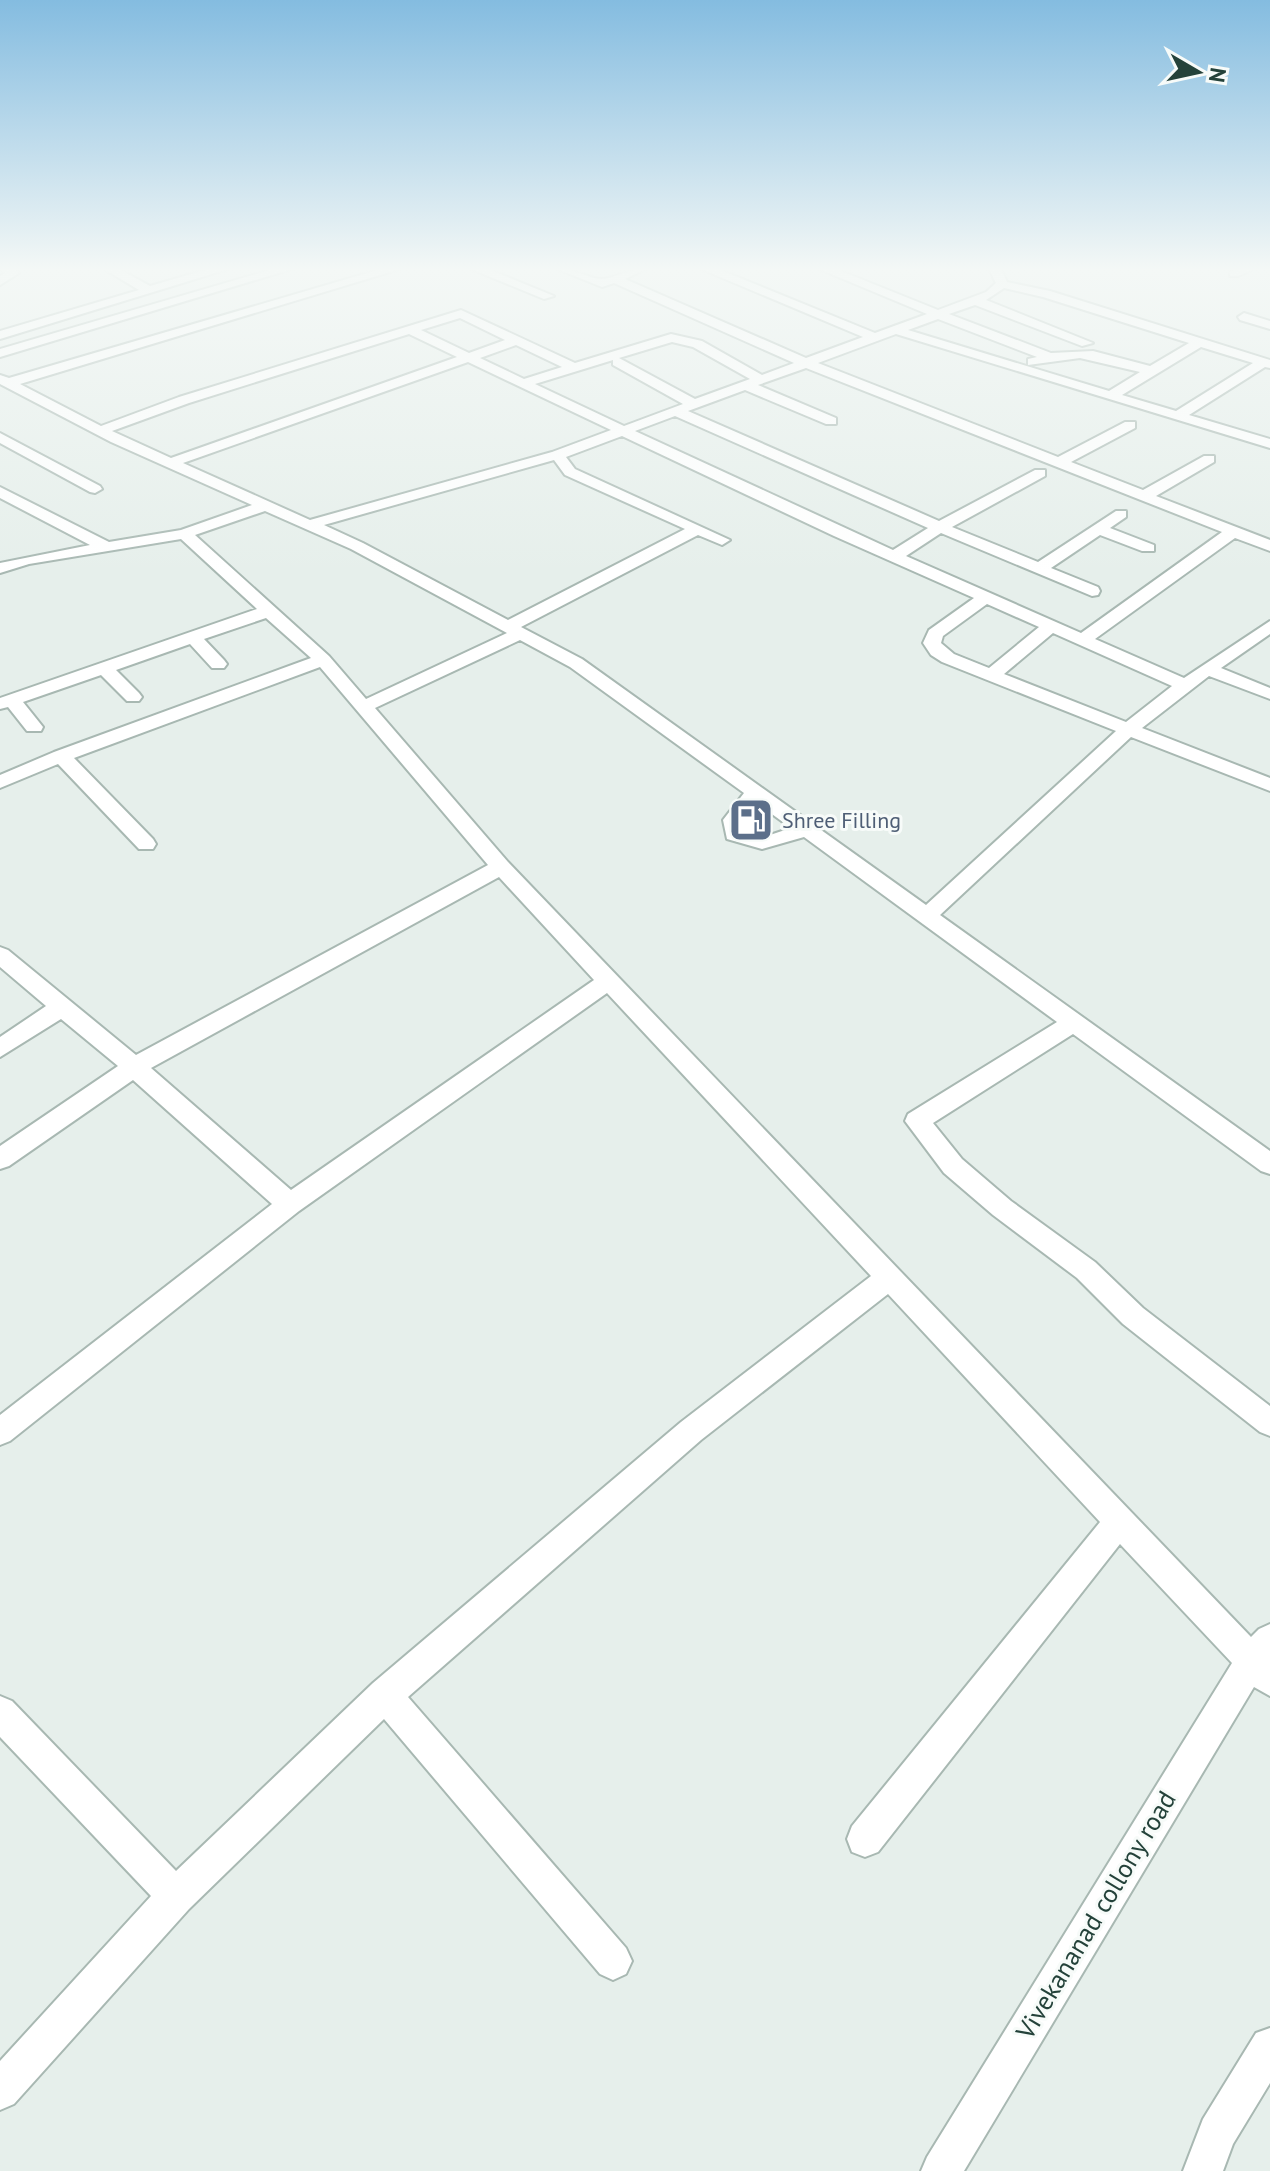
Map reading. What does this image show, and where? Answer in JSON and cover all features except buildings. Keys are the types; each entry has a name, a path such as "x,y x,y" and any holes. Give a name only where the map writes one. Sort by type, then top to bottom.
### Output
{"street":[{"path":"4,381 41,370"},
{"path":"100,431 184,400 280,370"},
{"path":"170,463 430,370"},
{"path":"492,370 893,557 1185,685"},
{"path":"522,384 562,370"},
{"path":"633,370 693,404"},
{"path":"744,370 760,379"},
{"path":"308,525 557,455 787,370"},
{"path":"828,370 1270,546"},
{"path":"1022,370 1270,444"},
{"path":"1177,416 1254,370"},
{"path":"1108,397 1151,371"},
{"path":"4,381 100,431 357,546 576,663 1270,1164"},
{"path":"745,385 831,421"},
{"path":"675,411 1092,591"},
{"path":"1060,462 1130,425"},
{"path":"0,437 95,489"},
{"path":"557,455 570,472 722,540"},
{"path":"1144,496 1209,459"},
{"path":"893,557 940,527 1040,473"},
{"path":"0,492 107,547"},
{"path":"0,568 184,534 263,506"},
{"path":"1039,569 1121,514"},
{"path":"363,707 516,630 698,529"},
{"path":"1098,529 1148,548"},
{"path":"1082,640 1146,597 1232,532"},
{"path":"184,534 323,660 501,867 608,981 1121,1519 1264,1660"},
{"path":"986,597 935,634 932,643 937,651 1126,731 1270,785"},
{"path":"34,727 6,702 269,611"},
{"path":"990,676 1051,626"},
{"path":"925,917 1126,731 1185,685 1270,626"},
{"path":"193,637 218,664"},
{"path":"0,782 61,756 323,660"},
{"path":"104,668 133,697"},
{"path":"1207,669 1270,694"},
{"path":"61,756 146,844"},
{"path":"755,792 733,820 734,835 750,843 773,844 805,829"},
{"path":"0,1159 134,1067 501,867"},
{"path":"0,955 290,1204"},
{"path":"0,1432 290,1204 608,981"},
{"path":"0,1048 62,1007"},
{"path":"1073,1023 917,1121 953,1166 1002,1208 1086,1270 1133,1316 1270,1423"},
{"path":"0,2090 176,1896 385,1695 691,1431 889,1278"},
{"path":"865,1839 1121,1519"},
{"name":"Vivekananad collony road","path":"941,2171 1264,1660"},
{"path":"385,1695 613,1961"},
{"path":"0,1713 176,1896"},
{"path":"1203,2171 1217,2133 1270,2047"}],"place":[{"name":"Shree Filling","path":"751,820"}]}
